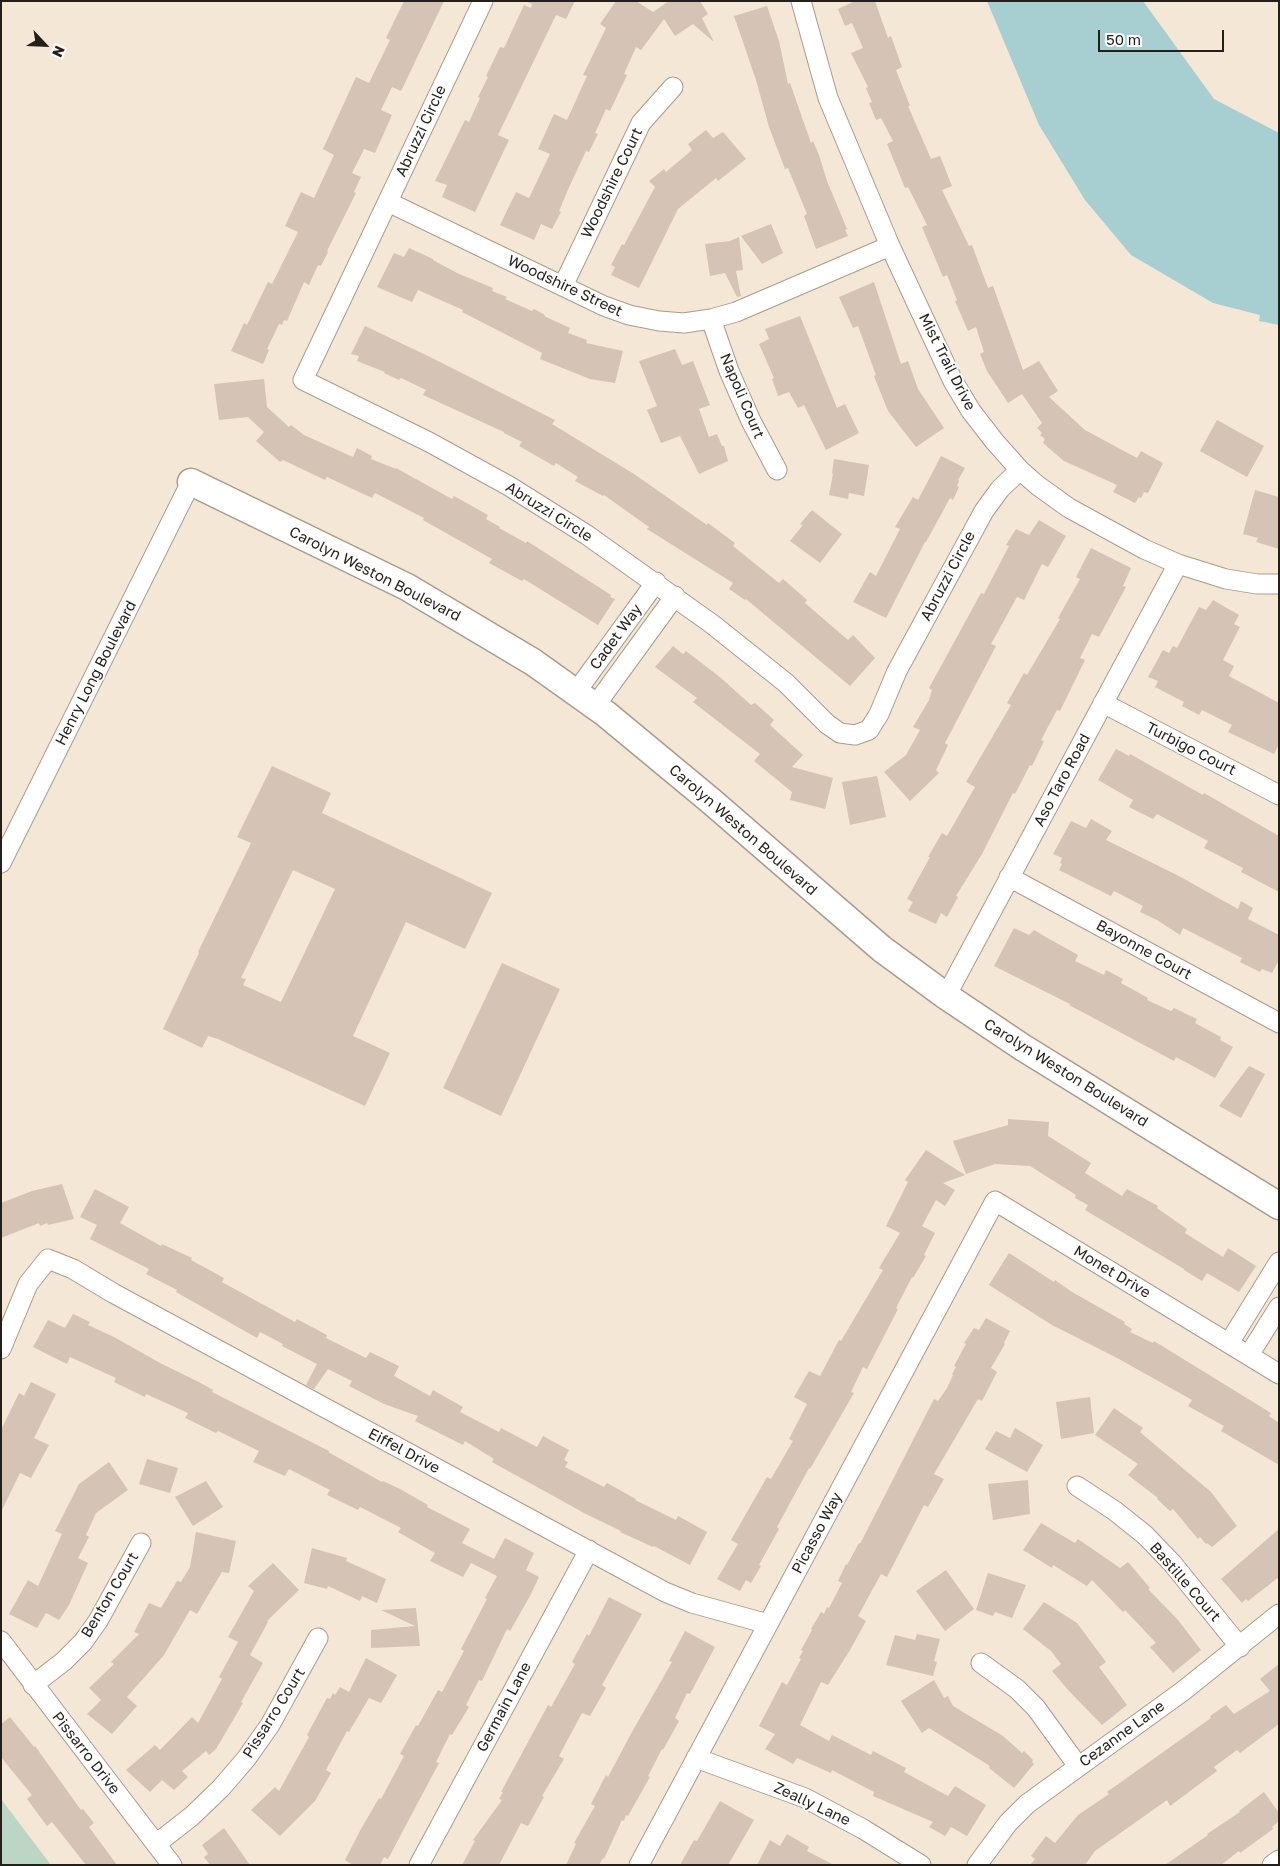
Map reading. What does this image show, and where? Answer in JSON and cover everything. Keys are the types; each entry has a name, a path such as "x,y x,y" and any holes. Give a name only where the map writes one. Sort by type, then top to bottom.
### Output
{"street":[{"name":"Abruzzi Circle","path":"483,1 303,380 429,442 509,486 587,535 656,582 712,624 786,683 827,724 840,734 855,735 868,730 879,714 897,671 984,511 1000,489 1020,470"},
{"name":"Mist Trail Drive","path":"800,1 828,98 890,246 953,381 971,411 995,442 1020,470 1037,485 1069,508 1144,550 1178,564 1226,579 1257,584 1279,584"},
{"name":"Woodshire Court","path":"563,286 641,123 673,87"},
{"name":"Woodshire Street","path":"388,202 580,295 629,315 659,321 684,323 711,319 736,312 890,246"},
{"name":"Napoli Court","path":"711,319 751,420 777,470"},
{"name":"Carolyn Weston Boulevard","path":"191,482 406,587 464,619 533,662 585,699 711,801 882,949 946,996 1022,1048 1279,1206"},
{"name":"Henry Long Boulevard","path":"1,863 191,482"},
{"name":"Aso Taro Road","path":"946,996 1178,564"},
{"name":"Cadet Way","path":"585,699 656,582"},
{"name":"Cadet Way","path":"585,699 675,596"},
{"name":"Turbigo Court","path":"1103,703 1279,795"},
{"name":"Bayonne Court","path":"1010,877 1278,1023"},
{"name":"Monet Drive","path":"995,1201 1279,1374"},
{"name":"Picasso Way","path":"639,1865 995,1201"},
{"name":"Eiffel Drive","path":"1,1349 28,1284 48,1259 73,1269 113,1294 664,1592 692,1603 768,1624"},
{"path":"1229,1343 1279,1262"},
{"path":"1248,1355 1279,1307"},
{"name":"Bastille Court","path":"1077,1486 1115,1511 1145,1536 1172,1563 1240,1647"},
{"name":"Benton Court","path":"34,1685 64,1661 83,1642 98,1621 141,1543"},
{"name":"Germain Lane","path":"419,1865 588,1550"},
{"name":"Cezanne Lane","path":"976,1865 1008,1824 1027,1804 1183,1691 1279,1614"},
{"name":"Pissarro Court","path":"156,1844 192,1816 221,1788 246,1759 270,1725 318,1638"},
{"name":"Pissarro Drive","path":"1,1641 172,1865"},
{"path":"981,1663 1017,1689 1036,1708 1078,1766"},
{"name":"Zeally Lane","path":"696,1758 806,1798 863,1829 921,1865"},
{"path":"1272,1865 1279,1860"}],"green space":[{"path":"1,1799 51,1865 1,1865"}],"water":[{"path":"987,1 1143,1 1214,99 1279,133 1279,325 1259,321 1260,315 1213,303 1131,255 1085,200 1039,125"}],"building":[{"path":"404,1 444,1 401,91 392,87 381,110 392,115 375,153 364,149 352,173 361,177 354,192 356,193 328,252 321,266 318,265 309,285 304,282 287,321 284,320 282,325 279,324 267,349 269,350 263,364 231,351 244,323 247,325 268,282 272,284 298,232 285,226 301,192 314,198 334,155 323,149 356,77 369,83 390,40 386,38"},
{"path":"525,1 575,1 566,19 556,15 498,135 509,140 475,212 442,197 447,185 435,181 465,120 469,122 488,77 486,76 500,47 504,48 524,5 531,8 532,4"},
{"path":"616,1 636,1 653,12 669,1 700,1 708,14 702,18 714,42 693,24 675,36 664,19 641,50 636,47 624,74 627,75 610,111 606,109 595,133 598,134 589,152 586,151 559,211 561,212 552,229 541,224 534,240 500,225 516,192 529,198 550,154 538,149 554,114 567,120 587,76 583,75 606,28 600,24"},
{"path":"855,1 875,1 888,38 891,36 902,67 896,70 910,106 908,106 931,159 940,156 952,186 942,190 969,246 972,245 988,288 993,286 1023,370 1039,361 1058,391 1049,397 1085,430 1137,458 1141,451 1163,463 1148,493 1144,492 1135,503 1113,492 1117,485 1064,461 1043,443 1045,439 1040,435 1042,433 1037,428 1042,423 1022,394 1008,403 987,371 980,354 984,352 976,327 968,331 955,301 957,300 947,275 943,277 922,227 927,225 908,187 905,188 887,144 893,141 881,118 876,120 869,103 872,102 866,88 868,87 851,53 863,48 852,23 845,26 838,9"},
{"path":"767,6 779,41 788,84 790,83 811,143 813,141 847,229 845,230 848,236 816,249 804,216 807,214 788,168 785,169 769,127 756,80 734,16"},
{"path":"706,130 713,138 723,132 746,159 718,181 716,178 678,209 639,288 611,275 615,267 611,265 655,187 649,181 664,169 666,172 692,150 688,144"},
{"path":"771,224 783,253 762,264 741,236"},
{"path":"739,237 743,270 736,271 741,296 737,297 725,273 710,276 705,244 730,241"},
{"path":"409,248 457,273 493,288 492,291 507,297 505,299 532,311 534,309 544,316 570,328 568,333 587,340 586,343 623,351 615,383 590,379 540,359 542,353 462,312 463,310 418,290 412,302 377,287 394,253 404,257"},
{"path":"874,282 901,364 908,361 918,389 944,428 916,447 888,411 874,376 876,375 858,326 853,328 839,297"},
{"path":"800,316 837,408 845,404 859,433 826,450 804,405 798,408 789,392 778,396 772,379 774,378 759,344 769,339 765,329"},
{"path":"365,326 555,420 552,424 634,474 735,543 733,546 779,583 783,579 807,600 805,603 848,640 853,635 875,658 850,686 746,599 729,589 733,583 647,529 649,527 604,495 575,481 578,477 556,463 554,466 519,446 522,442 504,432 423,395 426,390 357,361 359,356 351,354"},
{"path":"675,349 682,365 693,361 710,405 699,409 709,437 717,434 722,446 724,446 728,461 699,474 680,436 661,443 647,410 657,406 639,361"},
{"path":"264,379 267,407 289,427 291,425 304,435 353,457 357,448 372,456 371,459 396,468 452,499 454,496 488,515 486,519 499,528 526,543 527,541 611,595 610,597 615,599 598,625 524,579 522,581 489,563 492,559 423,520 424,518 375,493 372,498 327,477 325,480 283,460 280,462 256,441 264,432 248,417 219,420 214,384"},
{"path":"1217,420 1264,446 1247,477 1200,451"},
{"path":"941,456 965,468 958,480 957,486 959,487 953,500 950,498 925,542 886,618 853,602 870,572 876,576 900,529 895,527 913,497 918,500"},
{"path":"834,459 869,465 864,496 849,493 848,499 829,495"},
{"path":"1255,490 1279,497 1279,549 1256,542 1258,538 1243,534"},
{"path":"812,510 842,534 820,563 790,541 803,525 800,524"},
{"path":"1039,520 1066,536 1048,567 1042,564 1024,600 1017,597 991,644 996,646 945,743 948,745 936,770 939,773 910,801 884,772 906,755 920,730 913,727 929,700 932,690 929,688 981,593 984,594 1009,546 1006,545 1016,529 1029,535"},
{"path":"1091,548 1131,568 1123,586 1126,587 1099,637 1092,634 1080,658 1085,660 1060,711 1057,710 1041,740 1044,741 1032,766 1030,765 1015,794 1013,793 982,854 956,896 958,897 947,917 941,913 936,924 908,911 913,902 907,899 942,833 947,836 975,787 966,782 1011,705 1007,703 1024,673 1027,675 1060,619 1058,618 1080,579 1076,577"},
{"path":"1213,600 1239,615 1234,624 1240,627 1223,660 1234,666 1229,676 1279,703 1279,744 1274,754 1228,732 1232,725 1202,710 1199,715 1182,706 1184,702 1155,687 1158,681 1148,677 1163,650 1169,653 1173,646 1177,648 1199,607 1206,610"},
{"path":"673,646 683,654 686,651 721,678 751,705 755,703 774,720 770,725 803,755 792,767 833,778 825,809 790,800 792,792 754,761 760,754 693,702 697,698 655,667"},
{"path":"1116,749 1129,756 1130,754 1203,795 1204,793 1279,836 1279,892 1241,872 1243,868 1204,848 1208,841 1157,814 1153,819 1129,807 1133,800 1098,780"},
{"path":"272,766 331,793 322,813 492,893 465,949 406,922 353,1036 390,1053 365,1106 218,1039 208,1036 202,1048 163,1029 251,843 237,837","holes":["293,870 335,889 281,1002 243,985 246,979 241,978"]},
{"path":"877,776 886,817 850,825 842,782"},
{"path":"1091,819 1112,831 1106,840 1177,875 1238,909 1241,901 1253,908 1248,919 1279,935 1279,960 1272,973 1262,969 1260,972 1240,962 1242,958 1183,928 1180,935 1157,920 1140,912 1143,906 1114,891 1111,896 1059,870 1062,858 1053,854 1071,821 1086,828"},
{"path":"1014,928 1029,935 1034,930 1078,955 1075,961 1104,975 1106,970 1123,979 1121,983 1148,998 1147,1000 1171,1011 1174,1008 1197,1019 1195,1023 1221,1037 1220,1040 1233,1047 1215,1078 1176,1057 1174,1061 1070,1004 994,966"},
{"path":"502,963 560,989 501,1116 443,1088"},
{"path":"1249,1066 1265,1074 1241,1118 1219,1106"},
{"path":"1008,1119 1049,1122 1048,1136 1091,1163 1085,1173 1122,1196 1127,1189 1158,1206 1157,1208 1187,1229 1185,1233 1223,1257 1228,1248 1256,1266 1239,1292 1207,1273 1202,1281 1085,1210 1088,1205 1075,1198 1076,1195 1030,1166 995,1164 966,1174 953,1141 1008,1125"},
{"path":"926,1150 965,1175 943,1183 955,1190 945,1206 936,1200 922,1226 935,1233 924,1255 926,1256 912,1277 867,1369 863,1367 851,1392 854,1393 809,1468 777,1527 779,1529 759,1565 761,1566 751,1583 746,1580 740,1591 717,1579 738,1544 731,1540 767,1477 771,1479 793,1441 789,1439 807,1404 794,1397 809,1371 820,1376 839,1340 841,1341 883,1270 879,1268 900,1233 886,1226 908,1182 905,1180"},
{"path":"62,1184 74,1219 48,1225 47,1223 40,1226 39,1223 1,1238 1,1203 32,1191"},
{"path":"95,1189 129,1207 120,1223 161,1246 162,1244 192,1258 191,1260 224,1278 222,1282 295,1322 297,1319 327,1335 326,1338 366,1358 370,1352 399,1366 394,1376 430,1396 433,1390 463,1407 460,1412 499,1432 501,1428 537,1447 543,1436 569,1450 564,1460 568,1462 565,1467 604,1487 607,1483 635,1500 676,1520 678,1516 707,1532 690,1565 584,1513 492,1462 494,1459 465,1441 463,1445 415,1421 418,1416 384,1404 349,1386 352,1381 328,1369 314,1389 306,1385 317,1364 260,1332 257,1338 176,1292 177,1290 146,1274 149,1269 90,1239 97,1225 80,1217"},
{"path":"1009,1253 1054,1282 1055,1280 1072,1292 1125,1322 1124,1324 1132,1329 1130,1332 1153,1343 1154,1341 1271,1413 1269,1416 1279,1423 1279,1465 1221,1431 1224,1426 1188,1406 1192,1400 1119,1359 1052,1325 989,1285"},
{"path":"73,1314 90,1322 88,1325 199,1382 213,1390 212,1392 329,1451 382,1482 400,1489 428,1505 427,1507 470,1529 462,1543 494,1559 505,1538 534,1553 526,1570 539,1577 530,1596 510,1631 507,1629 482,1681 479,1680 466,1705 469,1707 452,1735 450,1734 436,1762 439,1763 388,1859 384,1857 380,1865 353,1865 345,1860 404,1756 400,1754 416,1725 418,1726 438,1690 442,1692 464,1651 461,1649 497,1576 471,1563 463,1577 430,1561 435,1553 398,1532 401,1528 360,1507 358,1510 327,1495 330,1490 289,1469 285,1476 253,1462 259,1451 218,1431 216,1433 185,1418 188,1413 146,1394 145,1397 114,1382 116,1378 70,1357 67,1364 33,1347 48,1320 65,1328"},
{"path":"986,1318 1010,1331 991,1368 997,1372 982,1401 978,1399 934,1474 944,1479 928,1507 924,1505 887,1577 881,1574 858,1616 866,1621 850,1650 828,1685 821,1682 800,1725 829,1741 832,1735 871,1755 873,1751 906,1768 904,1772 948,1796 955,1786 986,1805 967,1836 951,1827 945,1836 929,1827 933,1822 873,1796 874,1792 832,1770 831,1773 797,1758 793,1764 765,1749 775,1734 759,1726 782,1682 787,1685 801,1659 799,1658 803,1651 801,1650 821,1612 824,1614 827,1607 829,1608 842,1583 838,1581 846,1564 860,1544 934,1399 938,1401 947,1388 956,1367 954,1366 966,1344 964,1343 974,1328 979,1330"},
{"path":"31,1382 56,1394 34,1438 49,1445 31,1478 20,1473 1,1512 1,1430 19,1393 24,1396"},
{"path":"1090,1397 1094,1433 1061,1439 1056,1402"},
{"path":"1114,1408 1143,1428 1140,1432 1211,1492 1237,1526 1212,1547 1206,1544 1200,1537 1198,1539 1173,1509 1170,1511 1158,1498 1128,1475 1138,1464 1095,1435"},
{"path":"1015,1428 1043,1445 1027,1472 985,1449 996,1431 1010,1438"},
{"path":"147,1459 178,1468 170,1493 139,1484"},
{"path":"109,1462 128,1490 96,1513 86,1535 89,1537 78,1558 88,1563 69,1605 59,1620 46,1613 37,1628 9,1614 28,1580 38,1586 62,1534 55,1531 79,1484"},
{"path":"1028,1480 1030,1514 993,1520 988,1484"},
{"path":"206,1481 223,1507 193,1526 175,1497"},
{"path":"1041,1523 1075,1543 1078,1539 1120,1568 1128,1562 1150,1588 1148,1589 1178,1620 1201,1650 1173,1673 1150,1647 1156,1643 1125,1610 1123,1612 1092,1580 1087,1586 1053,1565 1052,1568 1023,1550"},
{"path":"1279,1529 1279,1577 1248,1601 1246,1599 1242,1603 1221,1579"},
{"path":"196,1532 236,1541 229,1573 222,1572 197,1614 190,1610 164,1655 127,1697 137,1706 112,1734 87,1714 101,1700 89,1688 114,1664 111,1662 139,1634 134,1632 149,1603 161,1608 177,1581 181,1582 190,1567"},
{"path":"312,1548 347,1558 346,1561 386,1579 377,1603 362,1596 360,1601 328,1586 327,1589 304,1583"},
{"path":"273,1563 299,1590 267,1621 250,1655 263,1663 241,1702 243,1703 216,1749 209,1755 206,1751 182,1771 188,1777 174,1790 162,1780 150,1792 126,1770 155,1745 160,1750 192,1717 198,1723 222,1679 219,1677 238,1642 228,1637 254,1591 248,1586"},
{"path":"946,1570 974,1609 945,1631 916,1591"},
{"path":"988,1573 1026,1585 1012,1618 995,1612 993,1616 976,1610"},
{"path":"609,1597 642,1614 602,1685 606,1688 590,1716 582,1713 559,1756 564,1759 542,1796 544,1797 528,1826 521,1823 499,1865 462,1865 475,1841 473,1840 502,1800 499,1799 503,1792 501,1792 548,1705 551,1707 575,1664 572,1662 587,1634 589,1636"},
{"path":"1044,1602 1077,1623 1106,1662 1099,1667 1127,1705 1102,1725 1052,1671 1061,1664 1051,1651 1023,1629"},
{"path":"416,1608 420,1646 371,1648 371,1630 415,1626 381,1610"},
{"path":"685,1631 715,1647 690,1694 687,1693 675,1718 679,1721 662,1749 648,1776 650,1777 628,1816 626,1815 624,1821 622,1820 604,1859 599,1865 566,1865 576,1844 574,1843 595,1806 591,1804 672,1662 669,1661"},
{"path":"917,1634 940,1639 934,1661 937,1662 933,1676 886,1665 895,1635 915,1640"},
{"path":"366,1658 397,1675 381,1703 369,1698 349,1732 347,1731 326,1770 331,1773 315,1801 280,1836 251,1810 275,1787 279,1791 309,1737 307,1735 327,1698 330,1699 333,1693 335,1695 340,1687 349,1692"},
{"path":"1279,1664 1279,1724 1240,1753 1237,1750 1214,1767 1217,1771 1170,1806 1167,1800 1095,1851 1085,1865 1030,1865 1035,1859 1031,1856 1046,1836 1055,1843 1078,1815 1211,1718 1210,1716 1226,1705 1234,1714 1270,1691 1260,1679"},
{"path":"934,1680 944,1698 948,1696 953,1706 1003,1736 1033,1760 1034,1764 1014,1788 989,1768 990,1766 929,1728 922,1733 901,1701"},
{"path":"10,1717 35,1746 81,1810 83,1809 94,1823 89,1827 117,1865 86,1865 52,1822 47,1826 27,1799 32,1795 1,1757 1,1724"},
{"path":"1264,1792 1279,1813 1279,1821 1272,1827 1273,1829 1221,1865 1165,1865 1240,1812"},
{"path":"720,1801 754,1820 728,1865 680,1865 694,1840 697,1841"},
{"path":"224,1828 250,1865 210,1865 204,1857 208,1854 202,1845"},
{"path":"787,1834 809,1847 807,1851 834,1865 757,1865 770,1840 780,1846"}]}
